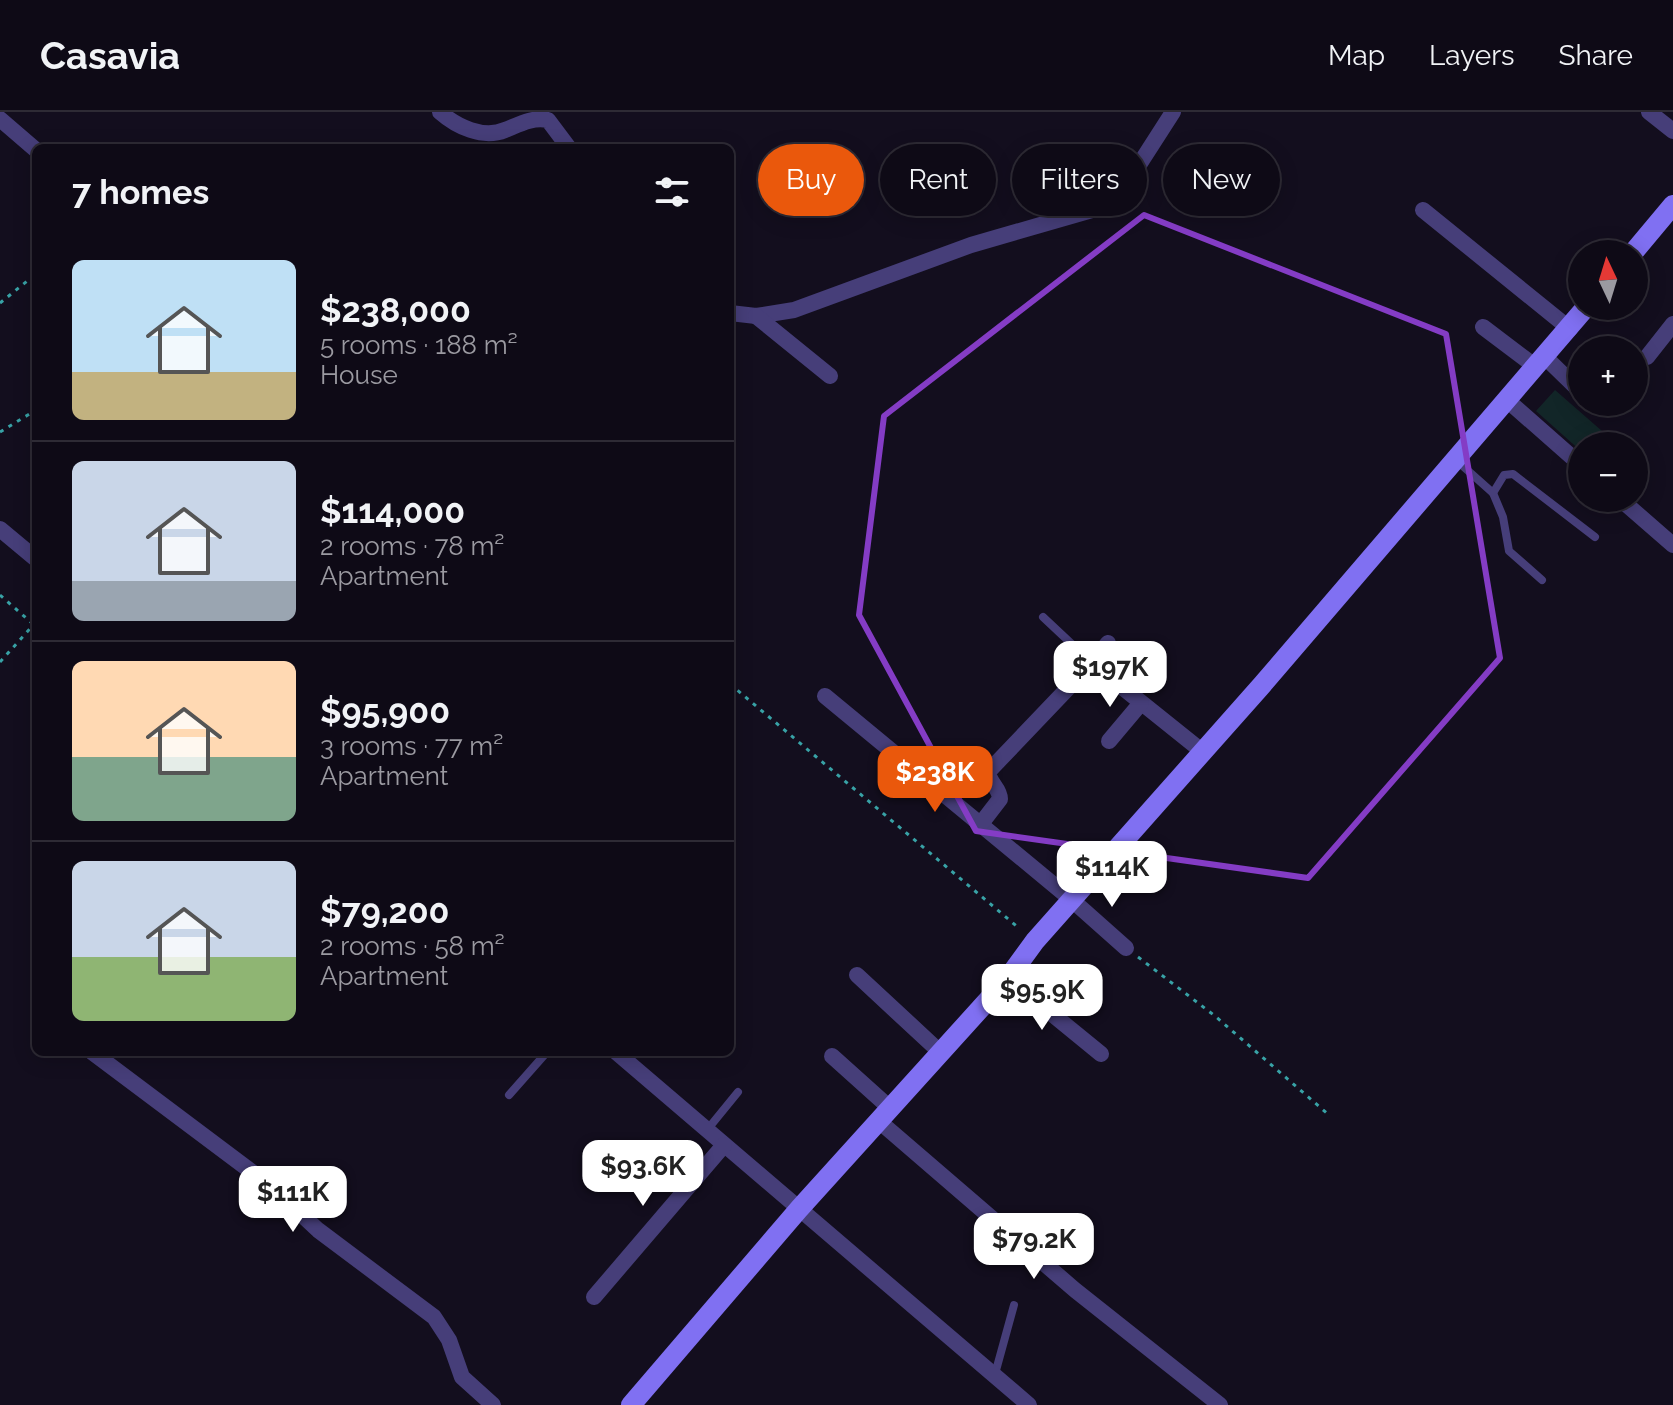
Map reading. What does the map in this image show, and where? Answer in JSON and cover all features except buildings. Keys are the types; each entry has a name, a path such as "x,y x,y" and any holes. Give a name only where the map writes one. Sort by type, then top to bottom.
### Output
{"street":[{"path":"440,112 451,122 481,133 502,131 533,119 548,120 566,144"},
{"path":"734,313 756,316 794,310 971,245 1092,210 1115,192 1137,168 1173,112"},
{"path":"1649,112 1673,131"},
{"path":"0,119 32,147"},
{"path":"1423,210 1570,329"},
{"path":"1645,240 1671,212"},
{"path":"756,316 830,376"},
{"path":"631,1405 799,1209 1008,978 1035,941 1577,320"},
{"path":"1648,356 1673,324"},
{"path":"1483,327 1568,383"},
{"path":"1507,400 1568,454"},
{"path":"1635,512 1673,545"},
{"path":"0,529 32,556"},
{"path":"980,825 1000,799 1000,793 988,772 1108,643"},
{"path":"1092,663 1203,752"},
{"path":"825,696 1126,948"},
{"path":"1109,741 1141,703"},
{"path":"857,975 941,1053"},
{"path":"1008,978 1101,1054"},
{"path":"97,1056 260,1178 318,1230 434,1317 449,1340 462,1377 493,1405"},
{"path":"628,1056 707,1131 1029,1405"},
{"path":"832,1056 885,1116 1075,1290 1220,1405"},
{"path":"594,1297 724,1145"}],"lane":[{"path":"1455,460 1493,493 1503,517 1509,551 1542,580"},
{"path":"1493,493 1504,475 1513,474 1595,537"},
{"path":"1043,617 1092,663"},
{"path":"509,1095 543,1056"},
{"path":"707,1131 738,1092"},
{"path":"994,1375 1014,1305"}],"path":[{"path":"0,303 32,277"},
{"path":"0,432 32,412"},
{"path":"0,595 32,621"},
{"path":"0,662 32,626"},
{"path":"734,687 1035,941"},
{"path":"1126,948 1215,1016 1329,1115"}],"highlighted area":[{"path":"1144,215 1446,334 1500,658 1308,878 976,831 859,615 884,416"}],"green space":[{"path":"1555,390 1568,401 1568,416 1585,416 1602,431 1568,432 1568,440 1536,411"}]}
